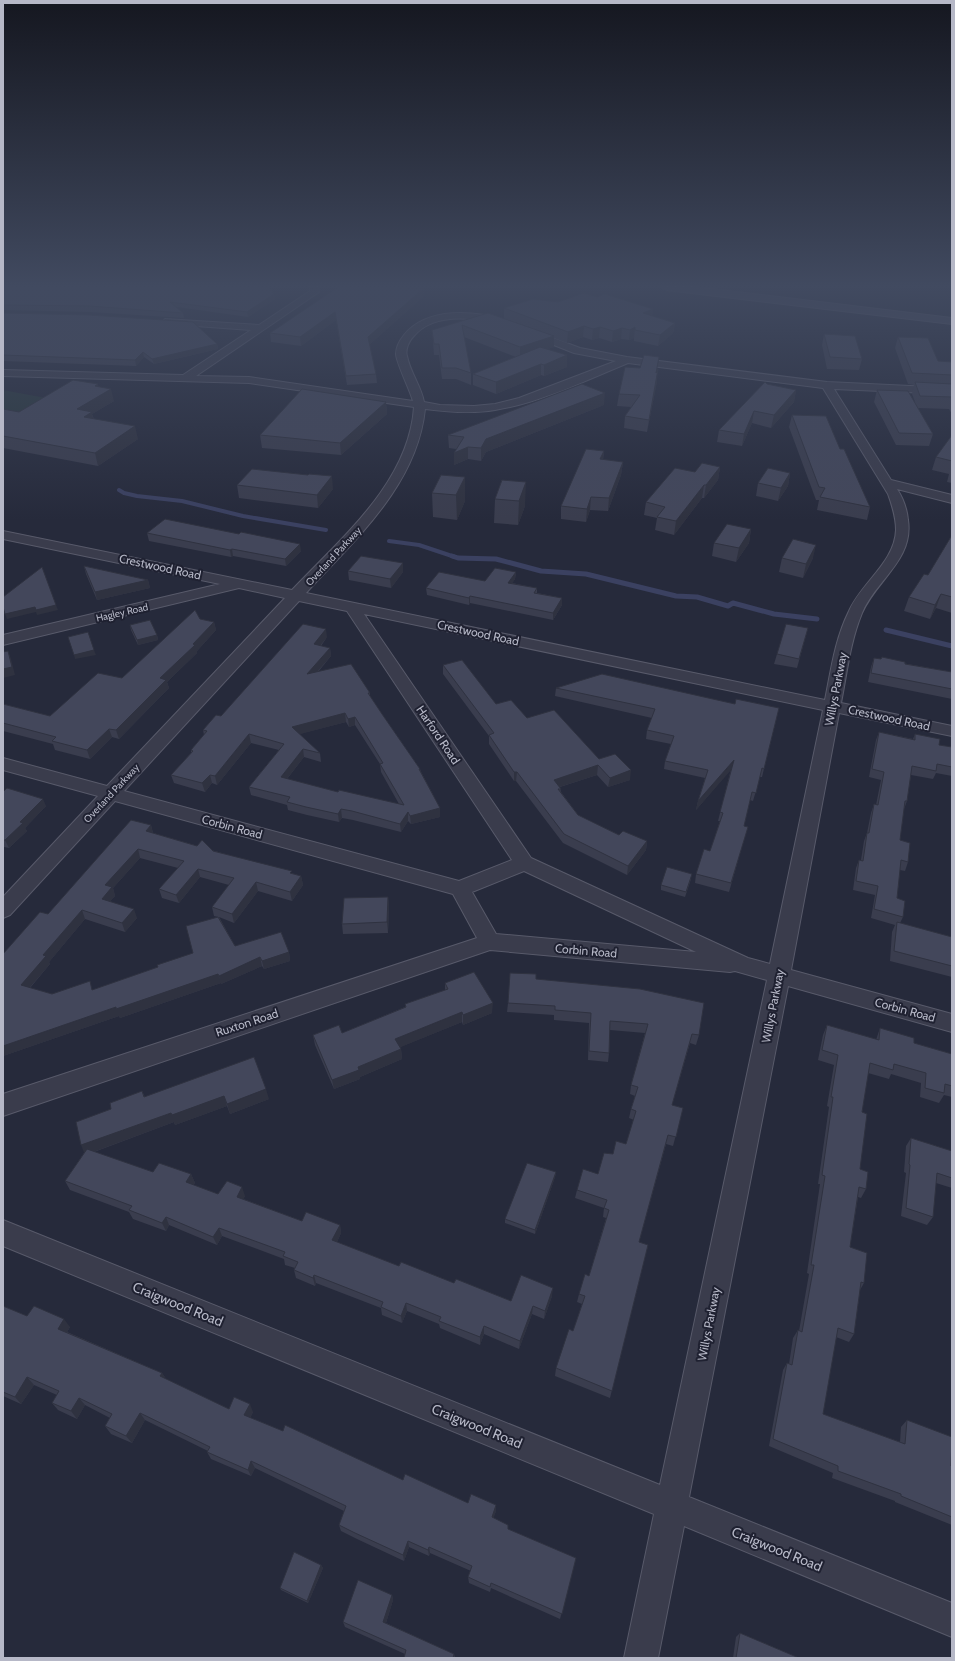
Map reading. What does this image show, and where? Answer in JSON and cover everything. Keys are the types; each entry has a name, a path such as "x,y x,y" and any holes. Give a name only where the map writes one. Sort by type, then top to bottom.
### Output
{"street":[{"path":"186,378 206,365"},
{"name":"Overland Parkway","path":"3,910 110,793 369,516 397,479 416,434 420,405 405,365"},
{"path":"3,373 106,377 232,379 267,382 452,409 474,409 506,405 522,401 615,365"},
{"name":"Overland Parkway","path":"663,365 827,385 952,391"},
{"name":"Willys Parkway","path":"641,1658 846,640 859,604 892,562 900,549 902,537 900,507 894,494 827,385"},
{"path":"886,482 952,500"},
{"name":"Crestwood Road","path":"3,535 952,731"},
{"name":"Hagley Road","path":"3,640 240,584"},
{"name":"Harford Road","path":"352,607 524,863"},
{"name":"Corbin Road","path":"3,764 460,889"},
{"path":"490,942 460,889 524,863"},
{"name":"Corbin Road","path":"524,863 743,965 952,1023"},
{"name":"Corbin Road","path":"490,942 743,965"},
{"name":"Ruxton Road","path":"3,1105 490,942"},
{"name":"Craigwood Road","path":"3,1233 952,1620"}],"shaded area":[{"path":"3,390 62,401 3,420"}],"building":[{"path":"344,365 374,365 376,374 346,376"},
{"path":"442,365 469,365 471,373 456,368 442,368"},
{"path":"497,365 540,365 496,382 473,374"},
{"path":"641,365 658,365 649,420 625,416 640,395 619,394 625,367 640,368"},
{"path":"909,365 952,365 952,375 912,373"},
{"path":"73,380 98,384 95,386 111,389 77,409 92,412 84,417 135,426 95,453 3,436 3,409 19,412"},
{"path":"765,382 767,384 796,390 774,415 754,411 744,434 719,430"},
{"path":"915,382 952,384 952,397 920,396"},
{"path":"582,384 605,393 486,439 481,448 468,447 454,453 464,437 448,435"},
{"path":"302,389 386,402 340,443 260,435"},
{"path":"877,390 908,391 933,434 899,433"},
{"path":"792,415 826,416 840,449 844,449 870,507 820,497 825,488 819,487"},
{"path":"952,435 952,461 936,457"},
{"path":"586,449 604,451 600,459 623,462 609,498 591,497 587,509 561,506"},
{"path":"702,463 720,467 676,521 657,517 665,507 646,502 675,468 695,472"},
{"path":"768,468 790,473 781,488 758,483"},
{"path":"252,469 332,476 317,495 237,485"},
{"path":"441,475 465,477 456,495 432,493"},
{"path":"502,480 526,482 519,501 495,499"},
{"path":"165,519 239,534 241,532 300,544 285,559 232,549 230,550 147,533"},
{"path":"727,524 751,529 739,548 714,543"},
{"path":"952,535 952,597 941,594 935,605 909,597 924,574 928,575"},
{"path":"793,539 816,545 806,564 782,558"},
{"path":"361,556 403,563 390,579 348,571"},
{"path":"84,566 148,580 95,592"},
{"path":"42,567 56,605 36,610 35,607 5,614 3,597"},
{"path":"495,568 516,572 508,583 537,588 534,593 562,598 553,613 470,596 469,598 426,588 439,572 485,581"},
{"path":"195,610 200,619 214,622 193,644 195,645 160,678 166,680 116,730 109,729 87,750 52,741 56,737 3,723 3,704 50,716 98,673 122,678"},
{"path":"150,620 157,635 137,640 130,625"},
{"path":"303,624 326,629 314,644 330,648 307,674 351,664 370,693 368,693 420,769 440,808 410,816 408,812 400,824 352,811 341,809 338,814 287,802 290,797 249,787 284,744 249,734 215,776 210,775 202,783 171,775 193,751 191,750 207,731 203,730 216,715 221,716","holes":["345,713 348,719 355,717 383,763 380,764 404,805 339,790 338,792 281,777 303,749 320,753 292,727"]},
{"path":"786,624 808,628 799,659 777,654"},
{"path":"88,632 94,650 74,655 68,637"},
{"path":"8,651 12,667 3,669 3,652"},
{"path":"882,657 905,662 905,664 952,672 952,689 871,673 874,658 881,659"},
{"path":"462,660 496,704 511,700 527,718 554,710 599,759 615,754 631,770 610,778 598,765 554,780 561,789 558,789 578,815 619,835 623,831 647,841 628,866 564,834 517,772 514,772 489,735 494,733 443,665"},
{"path":"602,674 735,704 736,699 779,708 764,769 762,768 756,793 752,792 744,826 748,827 731,883 696,874 704,849 710,851 723,813 720,812 734,760 698,801 708,770 665,761 674,736 647,730 655,709 556,688"},
{"path":"879,732 915,740 915,734 940,739 939,745 952,747 952,767 937,764 936,771 912,766 907,801 905,801 900,840 910,843 908,862 901,860 897,898 905,901 903,917 874,909 878,886 856,881 859,860 863,861 867,833 869,833 874,804 878,805 884,772 872,769"},
{"path":"7,788 43,799 20,822 23,823 5,840 3,840 3,792"},
{"path":"131,820 151,825 146,831 197,846 202,840 213,851 292,871 290,873 301,876 290,892 256,882 232,914 212,907 234,878 198,869 176,895 159,889 184,861 138,849 105,885 112,887 102,899 134,909 122,923 82,910 43,955 46,956 21,985 52,994 90,981 92,990 193,953 186,926 218,917 235,946 281,932 289,952 262,961 260,957 219,976 218,974 116,1009 116,1007 3,1046 3,954 40,912 48,914"},
{"path":"667,867 692,874 686,892 661,885"},
{"path":"388,897 387,922 342,924 344,898"},
{"path":"897,922 952,937 952,966 894,951"},
{"path":"474,972 493,1003 463,1015 462,1012 395,1039 401,1049 358,1067 359,1070 332,1080 313,1035 339,1025 342,1033 406,1007 405,1004 448,989 445,983"},
{"path":"510,973 536,974 536,979 640,989 704,1003 699,1035 692,1034 672,1105 683,1108 676,1137 668,1135 639,1242 648,1245 612,1391 556,1368 569,1329 573,1331 585,1296 579,1294 585,1274 589,1276 609,1210 604,1208 607,1200 577,1190 583,1169 598,1174 604,1153 613,1154 616,1141 626,1144 636,1111 631,1109 638,1087 631,1085 648,1024 610,1021 609,1053 589,1051 591,1013 555,1010 555,1006 508,1003"},
{"path":"827,1025 879,1040 880,1028 914,1038 914,1043 952,1054 952,1086 945,1084 944,1093 925,1088 926,1073 894,1064 893,1070 870,1063 862,1112 867,1114 860,1169 868,1172 866,1189 859,1187 850,1247 867,1253 864,1283 861,1282 854,1334 838,1328 823,1414 905,1444 907,1420 952,1437 952,1517 901,1496 901,1494 838,1471 838,1466 773,1439 787,1363 792,1365 798,1330 802,1332 814,1265 811,1265 825,1176 822,1175 833,1097 831,1097 838,1055 822,1050"},
{"path":"254,1057 266,1089 227,1104 224,1096 81,1145 76,1122 111,1109 110,1103 142,1091 144,1097"},
{"path":"911,1138 952,1151 952,1178 937,1173 933,1217 906,1208"},
{"path":"87,1149 153,1172 159,1163 191,1174 186,1182 218,1194 227,1181 242,1187 237,1197 302,1221 306,1212 340,1225 332,1240 399,1266 401,1262 454,1283 456,1279 511,1301 521,1275 553,1288 545,1311 533,1306 520,1341 484,1326 480,1337 439,1321 441,1317 406,1303 401,1316 381,1307 383,1302 314,1275 313,1278 294,1270 298,1262 283,1256 285,1252 219,1228 213,1237 166,1217 162,1223 129,1210 132,1206 65,1181"},
{"path":"527,1163 556,1172 535,1230 505,1219"},
{"path":"3,1306 27,1316 34,1306 64,1319 58,1329 162,1373 160,1376 229,1409 234,1397 250,1404 244,1415 283,1431 285,1425 403,1480 405,1474 468,1503 471,1494 496,1505 492,1517 508,1525 508,1529 576,1558 562,1614 491,1583 490,1587 468,1577 472,1566 429,1547 428,1550 408,1541 403,1555 355,1533 339,1525 346,1506 251,1461 248,1470 207,1452 210,1447 140,1413 126,1436 105,1426 112,1414 79,1398 71,1411 52,1403 59,1391 27,1377 15,1397 3,1392"},
{"path":"294,1552 321,1565 307,1601 280,1588"},
{"path":"358,1580 392,1595 383,1622 454,1654 453,1658 404,1658 406,1650 343,1622"},
{"path":"740,1633 799,1658 736,1658"}],"waterway":[{"path":"119,490 124,493 137,496 182,501 243,516 326,530"},
{"path":"389,541 419,545 458,558 496,559 541,571 586,574 676,596 697,597 728,606 733,603 774,614 817,619"},
{"path":"886,630 952,646"}]}
